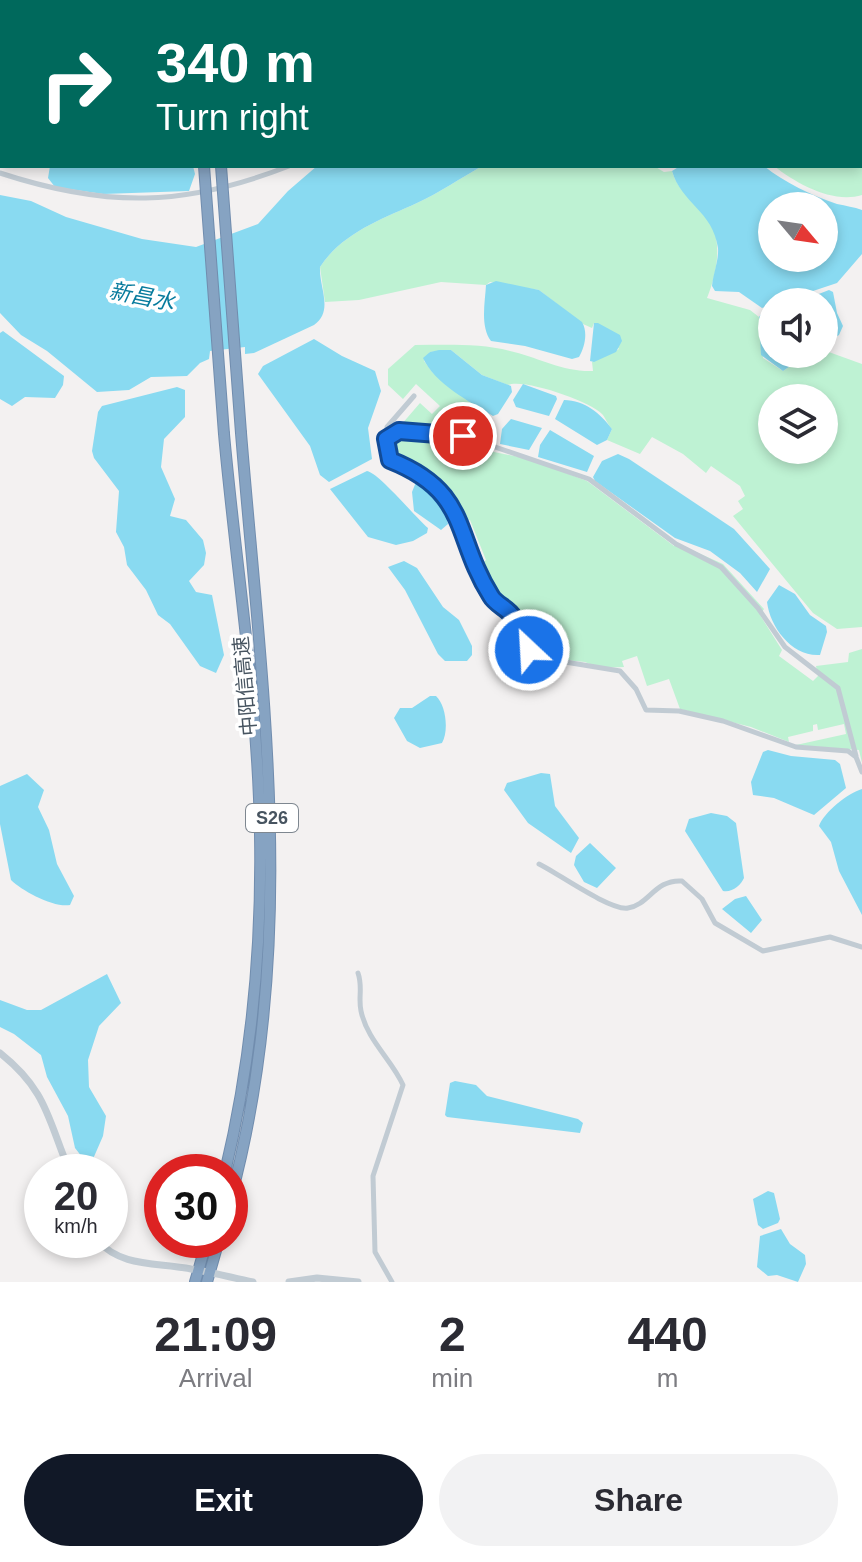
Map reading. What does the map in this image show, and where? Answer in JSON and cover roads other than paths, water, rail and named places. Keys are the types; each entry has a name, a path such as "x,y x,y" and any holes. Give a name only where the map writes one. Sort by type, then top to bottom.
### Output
{"highway":[{"name":"中阳信高速","path":"204,168 224,434 249,659 260,836 258,919 248,1035 228,1154"},
{"name":"中阳信高速","path":"221,168 267,733 272,857 258,1058 241,1154"},
{"path":"195,1282 202,1258"}],"street":[{"path":"0,173 64,192 149,199 187,196 236,185 283,168"},
{"path":"414,396 390,420 386,439 388,459 429,480 457,512 489,594 512,615 519,640 533,654 620,671 636,689 646,710 679,711 755,731 796,747 848,751 856,757"},
{"path":"386,439 399,431 463,436 589,479 676,544 721,567 758,608 782,645 838,688 862,772"},
{"path":"539,864 593,895 625,908 667,882 681,880 702,899 715,923 763,951 830,937 862,947"},
{"path":"358,973 362,986 361,1011 377,1047 403,1085 373,1176 375,1252 392,1282"},
{"path":"0,1053 44,1101 63,1154"},
{"path":"121,1258 198,1270 209,1277 253,1282"},
{"path":"289,1282 317,1278 358,1282"}],"water":[{"path":"50,168 194,168 195,174 189,191 103,194 55,187 48,178"},
{"name":"新昌水","path":"315,168 479,168 425,199 364,228 329,255 320,267 323,313 314,325 254,353 245,354 245,347 210,351 209,359 187,376 151,377 129,390 97,392 47,351 21,335 0,313 0,195 31,201 66,217 142,239 196,247 258,224"},
{"path":"677,168 767,168 806,192 758,192 758,272 838,272 838,204 862,210 862,254 837,283 822,288 758,288 758,305 739,292 715,291 712,286 718,248 715,235 704,216 682,191 672,171"},
{"path":"496,281 539,290 582,322 585,340 579,357 572,359 525,346 491,341 484,321 486,285"},
{"path":"838,315 843,326 838,336"},
{"path":"594,323 620,335 622,341 616,352 594,362 590,361"},
{"path":"3,331 64,376 63,385 55,398 25,397 12,406 0,399 0,333"},
{"path":"314,339 375,371 381,391 368,428 372,459 329,482 320,475 310,446 258,374 263,366"},
{"path":"439,350 451,350 482,375 511,386 512,392 498,414 493,416 474,405 435,376 423,358"},
{"path":"523,384 556,396 549,416 516,407 513,400"},
{"path":"177,387 185,390 185,417 164,439 161,467 175,499 170,516 186,520 203,540 206,553 204,565 189,581 196,592 212,595 224,655 216,673 200,666 170,624 158,615 146,590 127,565 124,547 116,532 119,491 92,451 98,412 102,406"},
{"path":"564,400 586,405 603,418 612,429 607,440 597,445 555,419"},
{"path":"511,419 542,428 529,450 500,444 502,429"},
{"path":"550,430 594,456 587,472 538,457 540,445"},
{"path":"618,454 734,529 770,569 757,592 740,573 710,551 675,538 595,481 593,477 602,461"},
{"path":"367,471 388,487 428,528 427,533 413,541 396,545 368,537 330,489"},
{"path":"416,482 429,487 442,504 448,524 441,530 414,511 412,492"},
{"path":"404,561 417,568 443,607 459,620 472,646 472,655 467,661 445,661 438,654 405,590 388,567"},
{"path":"779,585 795,594 810,615 826,626 820,655 800,651 778,630 767,602"},
{"path":"430,696 436,696 442,705 445,732 442,743 420,748 407,741 394,718 400,708 412,708"},
{"path":"768,750 791,756 835,760 840,764 846,788 814,815 774,798 753,795 751,782 763,752"},
{"path":"541,773 550,774 555,806 579,838 571,853 528,823 504,790 507,783"},
{"path":"27,774 44,790 38,807 49,830 57,864 74,896 70,905 39,898 11,880 0,824 0,786"},
{"path":"862,789 862,915 839,871 831,842 819,826 837,804"},
{"path":"711,813 727,816 736,823 744,878 730,891 723,891 685,831 689,819"},
{"path":"590,843 616,868 597,888 584,882 574,865 576,856"},
{"path":"746,896 762,920 751,933 722,909 735,899"},
{"path":"107,974 121,1003 99,1026 88,1060 89,1087 106,1116 103,1136 95,1154 80,1154 75,1148 68,1116 47,1077 41,1055 0,1027 0,1000 27,1010 41,1010"},
{"path":"450,1083 476,1085 487,1096 578,1119 583,1123 580,1133 447,1117"},
{"path":"768,1191 774,1193 780,1219 778,1223 763,1229 758,1225 753,1199"},
{"path":"781,1229 790,1244 805,1255 806,1264 798,1282 777,1275 768,1276 757,1267 760,1236"}]}
